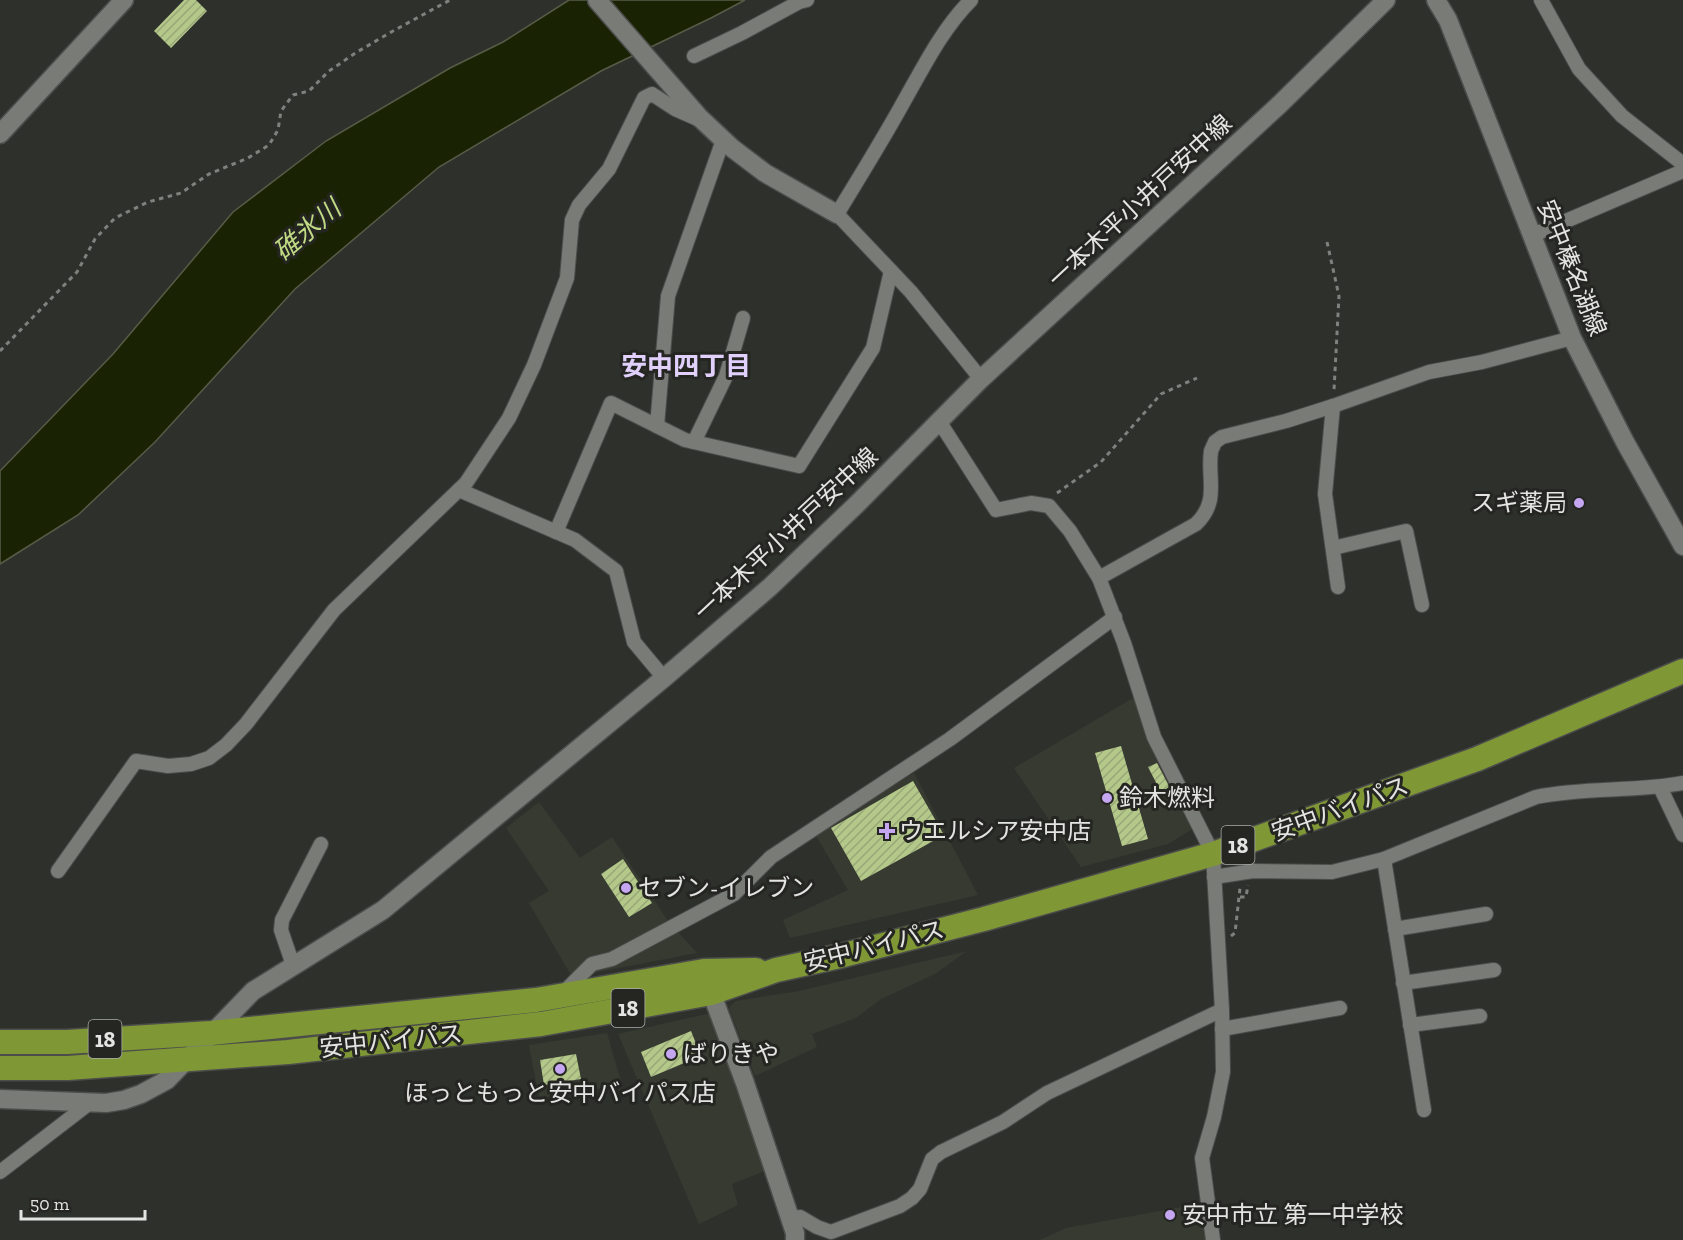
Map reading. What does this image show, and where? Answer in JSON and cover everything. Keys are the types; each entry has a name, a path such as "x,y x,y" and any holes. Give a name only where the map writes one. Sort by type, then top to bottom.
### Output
{"highway":[{"name":"安中バイパス","path":"0,1068 68,1068 184,1061 541,1024 707,982 840,956 984,919 1214,866 1477,759 1683,671"},
{"name":"安中バイパス","path":"0,1042 67,1042 211,1033 707,982"}],"main road":[{"path":"0,134 124,0"},
{"path":"597,0 704,122 723,140 765,172 837,214"},
{"name":"一本木平小井戸安中線","path":"0,1099 124,1101 141,1094 167,1080 253,991 383,910 664,678 770,587 856,505 981,379 1279,105 1386,0"},
{"name":"安中榛名湖線","path":"1436,0 1448,20 1572,338 1625,442 1683,546"},
{"path":"707,982 745,1083 791,1220 795,1240"}],"street":[{"path":"694,56 807,0"},
{"path":"971,0 956,15 930,56 837,214 911,292 981,379"},
{"path":"1541,0 1579,69 1622,116 1683,164"},
{"path":"58,871 135,761 168,766 191,764 209,758 226,745 246,724 334,610 459,490 484,458 509,418 534,365 567,278 572,220 579,205 609,169 644,98 652,94 675,109 704,122"},
{"path":"657,426 668,296 723,140"},
{"path":"1533,235 1683,171"},
{"path":"556,532 611,403 685,440 799,466 873,348 891,271"},
{"path":"694,442 726,376 743,318"},
{"path":"1099,578 1196,524 1204,516 1210,506 1211,451 1215,442 1222,437 1286,421 1429,372 1482,362 1572,338"},
{"path":"1333,406 1325,494 1338,587"},
{"path":"939,421 996,510 1031,503 1049,506 1070,531 1099,578 1115,617 1154,737 1214,866 1223,1072 1202,1158 1213,1240"},
{"path":"459,490 575,540 616,571 634,642 664,678"},
{"path":"1333,548 1406,531 1422,605"},
{"path":"560,996 592,964 612,959 734,894 771,857 950,739 1115,617"},
{"path":"1214,866 1253,871 1332,872 1383,859 1536,796 1660,787 1683,783"},
{"path":"1660,787 1683,835"},
{"path":"293,965 281,930 282,920 321,844"},
{"path":"1383,859 1424,1110"},
{"path":"1395,928 1486,915"},
{"path":"1403,983 1494,970"},
{"path":"1222,1029 1340,1008"},
{"path":"791,1220 800,1217 831,1232 900,1206 920,1189 932,1159 941,1152 1003,1122 1047,1094 1222,1010"},
{"path":"1410,1025 1480,1016"},
{"path":"0,1172 91,1102"}],"path":[{"path":"0,351 77,272 94,239 115,218 148,202 181,193 209,174 248,158 269,145 278,130 281,111 293,95 309,91 328,71 357,52 450,0"},
{"path":"1327,242 1340,296 1333,406"},
{"path":"1041,505 1101,462 1161,394 1197,378"},
{"path":"1218,947 1235,933 1240,887"},
{"path":"1240,897 1246,897"}],"shaded area":[{"name":"鈴木燃料","path":"1138,695 1194,828 1168,844 1081,867 1014,768"},
{"path":"914,773 978,895 790,938 783,920 848,890 815,834"},
{"path":"539,802 580,858 612,837 668,921 697,953 572,977 529,903 549,891 506,828"},
{"path":"967,951 935,974 881,999 856,1018 812,1034 817,1047 755,1076 729,1008 736,1001 799,991"},
{"path":"711,1013 767,1170 732,1184 738,1205 699,1224 618,1034"},
{"path":"607,1033 622,1085 539,1098 529,1045"},
{"name":"安中市立 第一中学校","path":"1204,1203 1209,1240 1040,1240 1066,1228"}],"water":[{"name":"碓氷川","path":"569,0 745,0 601,71 439,167 295,289 155,442 78,515 0,564 0,471 113,354 233,212 326,141 450,68 503,42"}],"building":[{"path":"184,0 196,0 207,11 171,48 154,31"},
{"path":"1121,746 1148,839 1122,846 1095,753"},
{"path":"1157,763 1172,792 1163,796 1148,767"},
{"name":"ウエルシア安中店","path":"913,781 944,835 861,881 831,828"},
{"name":"セブン-イレブン","path":"623,859 652,903 629,917 601,874"},
{"name":"ばりきや","path":"691,1031 701,1056 651,1077 641,1052"},
{"name":"ほっともっと安中バイパス店","path":"576,1054 581,1079 544,1085 540,1060"}],"place":[{"name":"スギ薬局","path":"1579,503"},
{"name":"鈴木燃料","path":"1107,798"},
{"name":"ウエルシア安中店","path":"887,831"},
{"name":"セブン-イレブン","path":"626,888"},
{"name":"ばりきや","path":"671,1054"},
{"name":"ほっともっと安中バイパス店","path":"560,1069"},
{"name":"安中市立 第一中学校","path":"1170,1215"}],"district":[{"name":"安中四丁目","path":"686,366"}]}
